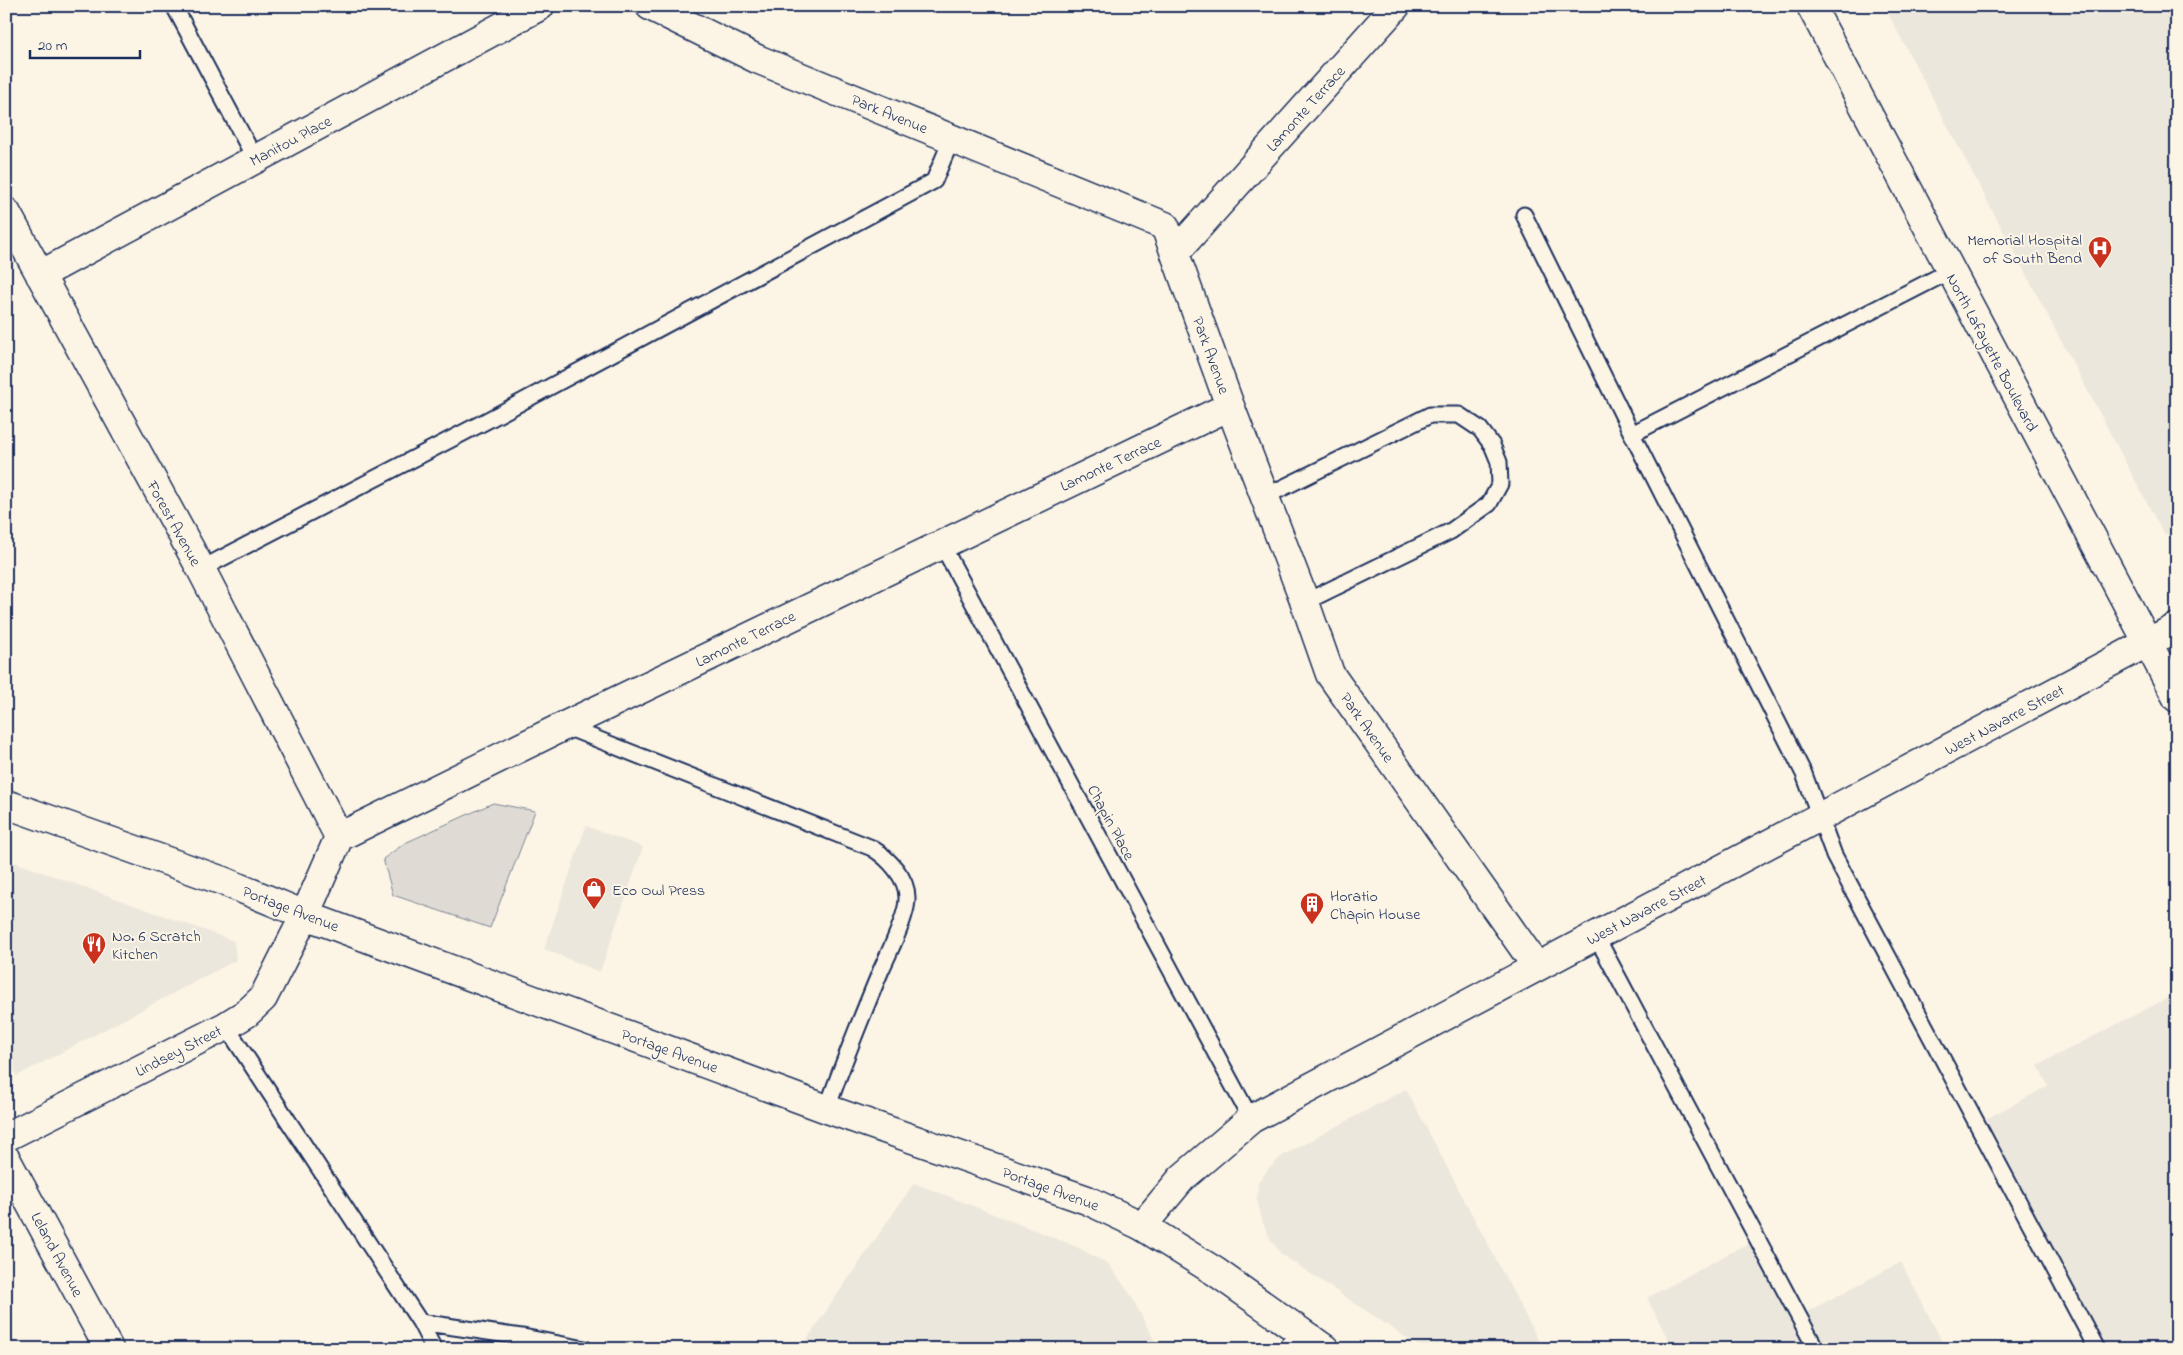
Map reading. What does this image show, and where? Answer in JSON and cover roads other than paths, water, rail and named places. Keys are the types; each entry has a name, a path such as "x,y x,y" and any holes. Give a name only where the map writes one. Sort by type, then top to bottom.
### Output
{"street":[{"name":"Manitou Place","path":"40,276 540,6"},
{"name":"Park Avenue","path":"650,6 757,59 1165,226 1330,674 1537,966"},
{"name":"Lamonte Terrace","path":"1175,253 1396,6"},
{"name":"North Lafayette Boulevard","path":"1811,6 2177,698"},
{"name":"Forest Avenue","path":"6,212 200,570 339,837"},
{"name":"Lamonte Terrace","path":"339,837 941,543 1230,406"},
{"name":"West Navarre Street","path":"1142,1226 1182,1178 1251,1119 2177,627"},
{"name":"Portage Avenue","path":"6,804 222,881 305,915 827,1109 1087,1200 1142,1226 1216,1272 1310,1345"},
{"path":"305,915 339,837"},
{"name":"Lindsey Street","path":"6,1137 226,1026 247,1013 263,998 305,915"},
{"name":"Leland Avenue","path":"6,1159 109,1349"}],"lane":[{"path":"174,6 255,159"},
{"path":"200,570 486,421 934,181 952,138"},
{"path":"1524,215 1632,434 1804,774 1839,864 2097,1349"},
{"path":"1632,434 1950,271"},
{"path":"1264,497 1430,415 1459,415 1480,428 1492,445 1499,462 1500,484 1489,504 1451,531 1305,602"},
{"name":"Chapin Place","path":"941,543 1251,1119"},
{"path":"564,726 872,848 885,856 900,874 907,898 898,931 842,1062 827,1109"},
{"path":"1596,936 1816,1349"},
{"path":"226,1026 420,1322 434,1349"},
{"path":"420,1322 528,1338 585,1349"}],"place":[{"name":"Memorial Hospital of South Bend","path":"2100,269"},
{"name":"Eco Owl Press","path":"594,910"},
{"name":"Horatio Chapin House","path":"1312,925"},
{"name":"No. 6 Scratch Kitchen","path":"94,965"}]}
